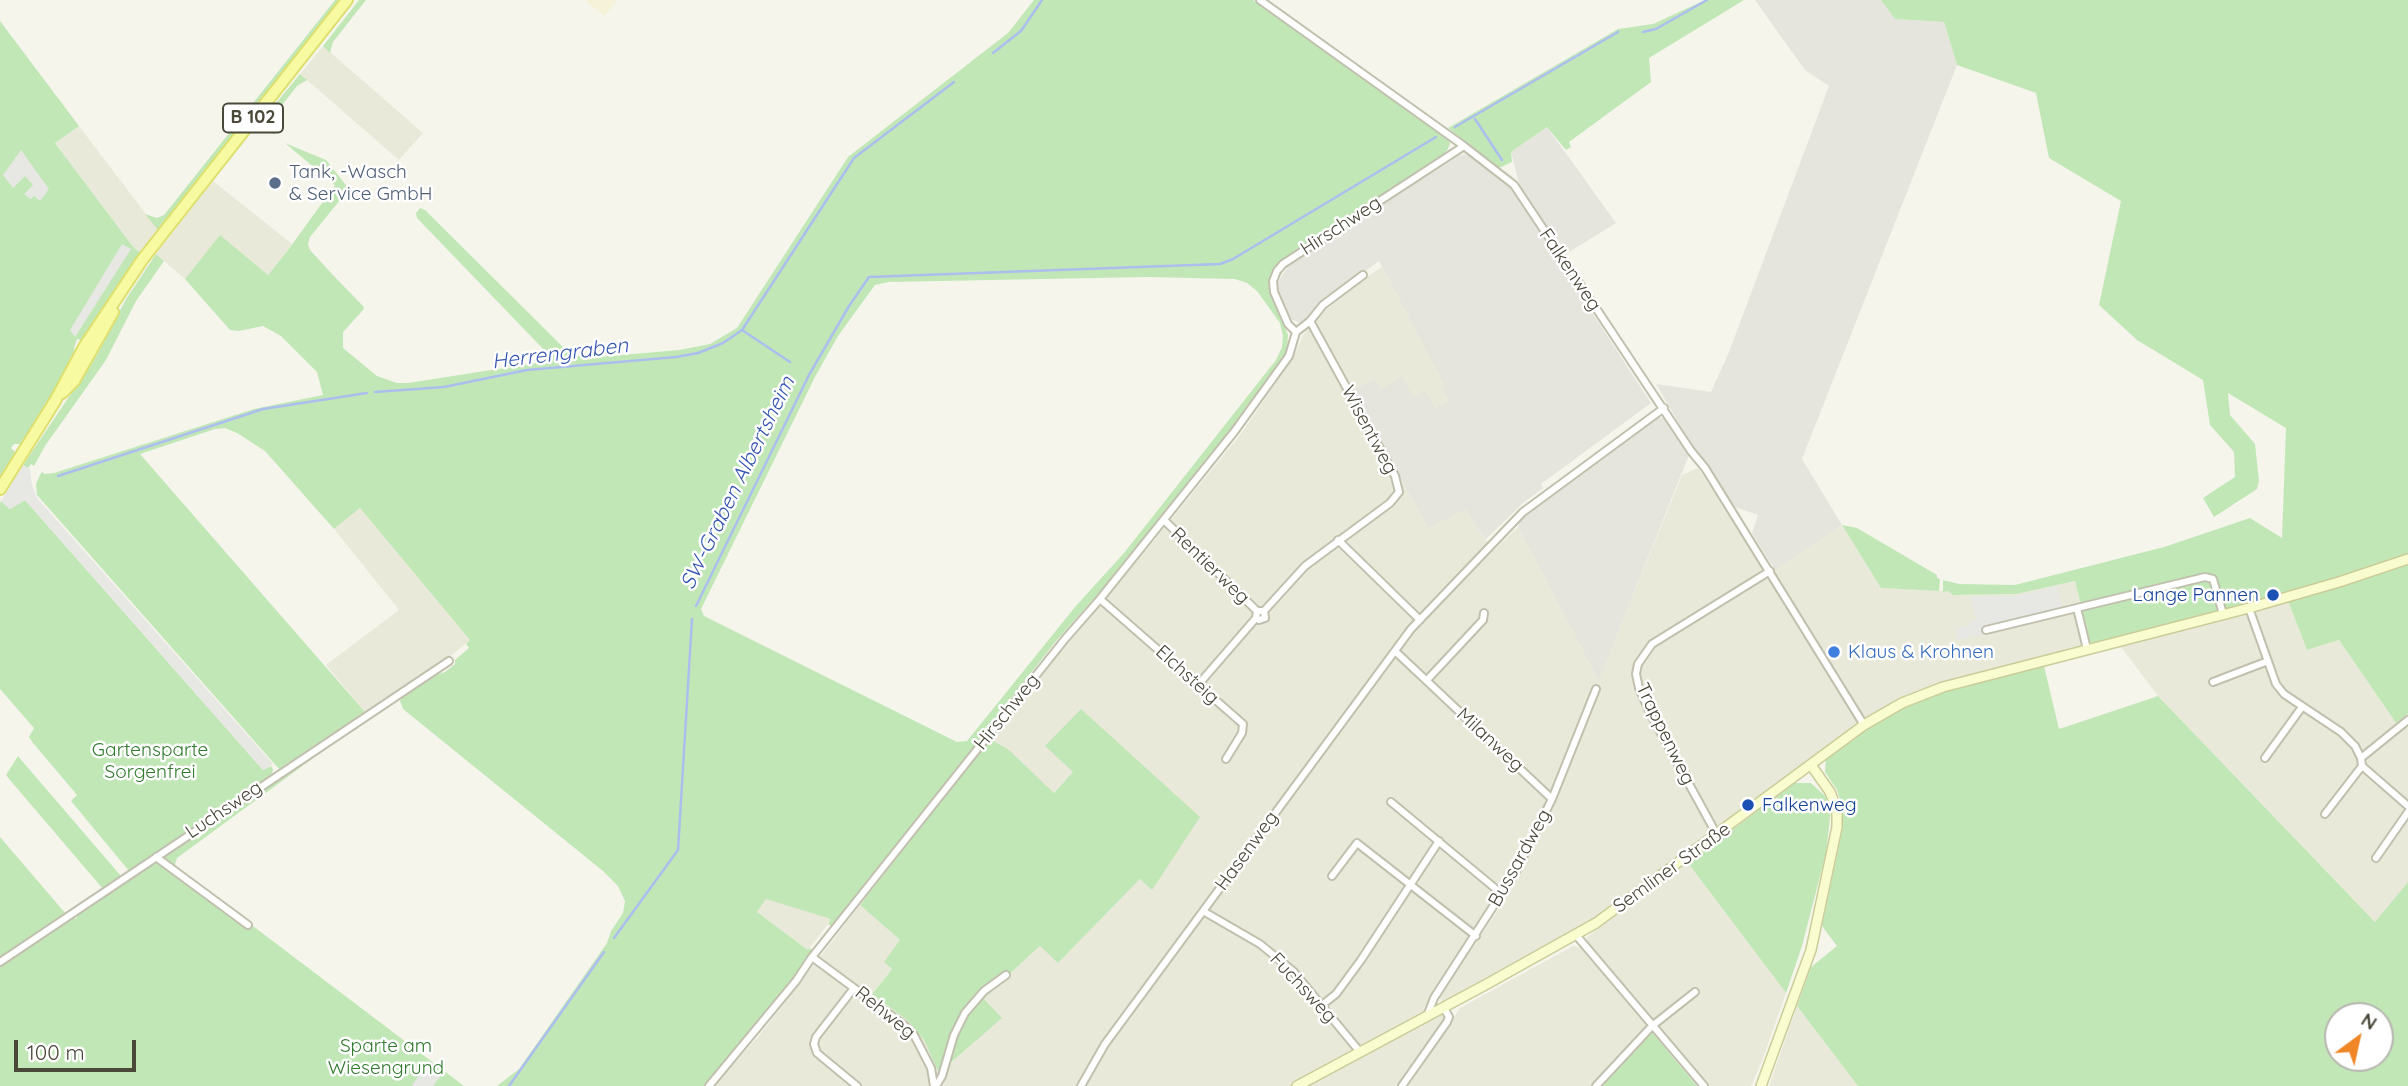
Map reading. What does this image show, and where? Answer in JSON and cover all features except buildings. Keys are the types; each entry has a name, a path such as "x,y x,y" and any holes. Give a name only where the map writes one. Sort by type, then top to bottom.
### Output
{"main road":[{"name":"B 102","path":"0,489 129,278 159,236 347,0"}],"street":[{"name":"Falkenweg","path":"1260,0 1514,185 1705,468 1864,725"},
{"name":"Hirschweg","path":"709,1086 1065,639 1164,520 1254,406 1289,356 1296,332 1288,324 1274,292 1273,281 1283,264 1464,146"},
{"path":"1296,332 1310,321 1323,305 1363,275"},
{"name":"Wisentweg","path":"1198,685 1259,614 1305,566 1390,503 1399,492 1395,476 1310,321"},
{"name":"Hasenweg","path":"1081,1086 1105,1044 1420,620 1523,512 1664,408"},
{"name":"Rentierweg","path":"1164,520 1259,614"},
{"path":"1338,540 1420,620"},
{"name":"Semliner Straße","path":"1297,1086 1576,935 1882,713 1920,695 2086,645 2249,608 2408,559"},
{"name":"Trappenweg","path":"1717,835 1650,713 1639,688 1636,674 1638,664 1651,644 1770,571"},
{"path":"1986,630 2205,577 2213,579 2223,614"},
{"name":"Elchsteig","path":"1100,599 1243,724 1242,733 1226,759"},
{"path":"2077,608 2086,645"},
{"path":"2249,608 2276,684 2284,694 2341,732 2355,746 2362,766 2408,806"},
{"path":"1427,680 1483,620 1484,613"},
{"name":"Milanweg","path":"1395,651 1552,799"},
{"name":"Luchsweg","path":"0,962 449,661"},
{"path":"2213,682 2268,661"},
{"name":"Bussardweg","path":"1427,1017 1434,998 1517,871 1552,799 1596,689"},
{"path":"2266,758 2302,707"},
{"path":"2361,758 2378,747 2408,720"},
{"path":"1761,1086 1811,950 1837,827 1837,810 1830,792 1811,765"},
{"path":"2325,814 2362,766"},
{"path":"1391,802 1502,894"},
{"path":"2376,858 2408,812"},
{"path":"1322,1005 1336,994 1362,960 1440,841"},
{"path":"1332,876 1357,843 1476,936"},
{"path":"156,857 248,925"},
{"name":"Fuchsweg","path":"1203,911 1272,953 1293,971 1360,1052"},
{"path":"1576,935 1704,1086"},
{"name":"Rehweg","path":"812,957 914,1035 931,1068 935,1086"},
{"path":"935,1086 948,1062 958,1024 974,1001 1006,975"},
{"path":"854,988 816,1037 814,1044 817,1053 857,1086"},
{"path":"1596,1086 1652,1026 1695,992"},
{"path":"1402,1086 1447,1022 1449,1017 1444,1008"}],"shaded area":[{"path":"585,0 618,0 604,16"},
{"path":"1755,0 1881,0 1895,19 1944,22 1957,65 1802,459 1842,525 1775,570 1752,533 1758,515 1735,507 1695,451 1656,384 1711,392 1729,352 1829,86 1805,70"},
{"path":"323,46 423,133 399,160 300,74"},
{"path":"79,126 158,230 141,253 134,248 55,143"},
{"path":"1547,127 1616,223 1564,255 1520,187 1511,152"},
{"path":"21,150 49,189 40,201 34,196 31,199 24,194 33,185 25,176 13,188 3,175"},
{"path":"1468,154 1512,190 1651,403 1541,484 1543,488 1523,503 1486,539 1466,509 1428,528 1352,390 1375,379 1381,389 1402,377 1413,397 1425,391 1435,408 1449,401 1442,387 1445,385 1379,261 1325,301 1305,321 1291,319 1278,290 1278,282 1289,265 1460,155"},
{"path":"213,181 292,244 268,275 220,236 185,279 156,254"},
{"path":"122,244 131,249 75,337 70,330"},
{"path":"1382,267 1446,385 1443,388 1449,401 1435,408 1413,397 1381,389 1375,379 1352,390 1428,528 1466,508 1478,530 1494,550 1518,527 1599,679 1682,475 1698,468 1767,575 1842,525 1881,588 1948,591 1953,595 2016,594 2075,581 2091,645 1962,678 1899,699 1869,717 1596,919 1442,1003 1439,997 1510,892 1555,804 1599,687 1598,682 1556,785 1512,869 1478,929 1423,1009 1446,1016 1396,1086 713,1086 758,1037 860,905 900,940 892,968 872,994 907,1020 924,1040 940,1073 1001,1018 984,999 1040,946 1059,962 1140,879 1152,889 1112,739 1081,709 1073,773 1053,793 1008,749 990,739 1067,641 1143,554 1240,435 1293,358 1303,335 1326,310"},
{"path":"1655,418 1664,418 1689,455 1599,680 1518,527 1520,519"},
{"path":"23,465 30,469 37,498 273,764 263,770 25,500 10,509 1,501"},
{"path":"360,508 470,640 447,659 365,712 326,665 399,610 334,529"},
{"path":"2058,586 2064,614 1958,640 1955,629 1971,625 1970,621 1976,619 1971,597 2015,596"},
{"path":"2288,601 2307,650 2339,640 2396,723 2408,714 2408,882 2376,923 2158,696 2121,647"},
{"path":"1688,863 1786,993 1751,1086 1707,1086 1587,944 1587,937"},
{"path":"766,898 832,919 808,950 757,912"},
{"path":"1573,946 1581,948 1650,1030 1599,1086 1409,1086 1460,1008"},
{"path":"1797,1006 1858,1086 1769,1086"},
{"path":"428,1064 442,1074 433,1086 412,1085"}],"green space":[{"path":"335,0 342,0 158,230 145,214 157,218 164,215"},
{"path":"359,0 366,0 333,42 330,53 323,46"},
{"path":"1034,0 1253,0 1447,137 1450,143 1442,156 1280,263 1272,271 1269,282 1271,292 1288,335 1287,351 1282,361 1235,426 1130,558 1056,641 833,927 828,924 831,919 766,899 757,912 808,950 812,950 777,1003 773,1004 704,1086 497,1086 519,1069 607,943 611,931 623,913 625,901 618,886 603,871 403,709 400,701 403,696 455,664 455,660 469,648 466,644 470,640 360,508 334,529 265,451 237,433 225,428 215,429 140,454 365,712 279,769 37,495 36,484 40,475 42,472 54,473 254,409 323,395 317,372 281,336 263,326 230,330 185,279 220,235 268,275 291,246 335,185 285,143 326,160 349,189 310,237 308,244 310,250 363,306 364,309 343,332 343,348 377,376 397,383 408,383 549,361 547,353 417,218 416,213 420,208 569,353 587,358 679,350 710,344 737,328 848,157 1008,33","holes":["1147,277 1235,279 1247,283 1257,291 1280,323 1282,347 1276,360 1124,553 1075,607 967,741 957,742 704,616 701,609 815,377 838,336 875,285 889,282"]},
{"path":"1705,0 1744,0 1649,58 1651,82 1569,142 1571,147 1566,150 1547,127 1511,152 1512,162 1499,168 1448,128 1618,29 1653,24"},
{"path":"1881,0 2408,0 2408,555 2266,599 2091,645 2075,581 2016,594 1953,595 1948,591 1943,592 1943,580 1959,584 2015,585 2164,547 2250,518 2282,538 2286,428 2228,393 2230,415 2255,444 2259,481 2257,489 2214,517 2203,498 2235,477 2234,452 2210,425 2203,380 2137,340 2099,305 2121,201 2049,158 2036,93 1957,65 1944,22 1895,19"},
{"path":"0,21 79,126 55,143 134,248 141,253 85,341 77,339 74,348 76,355 21,444 14,444 11,448 16,453 0,479"},
{"path":"300,74 307,80 297,86 273,117 271,127 275,135 259,124"},
{"path":"156,254 164,261 136,301 106,360 45,446 34,466 31,464 28,468 23,465 97,355 126,299"},
{"name":"Gartensparte Sorgenfrei","path":"25,500 263,770 271,766 273,769 272,774 129,871 71,801 77,795 33,743 29,737 34,728 0,689 0,503 1,501 10,509"},
{"path":"1842,525 1857,528 1937,575 1940,579 1939,591 1881,588"},
{"path":"2408,564 2408,714 2396,723 2339,640 2307,650 2288,601"},
{"path":"2044,666 2059,729 2158,696 2375,922 2408,882 2408,1086 1858,1086 1797,1006 1811,967 1837,946 1822,926 1843,827 1843,808 1837,790 1825,772 1826,759 1869,727 1922,699"},
{"path":"1081,709 1200,817 1152,890 1140,879 1058,963 1040,946 984,999 1002,1018 939,1073 924,1040 907,1020 872,994 892,969 884,962 900,940 860,905 990,739 1008,749 1054,793 1073,772 1045,746"},
{"path":"376,712 177,858 175,864 178,870 164,860 162,856 194,834 198,839 218,820"},
{"path":"18,756 121,876 103,889 6,775"},
{"path":"1795,783 1811,783 1825,796 1831,809 1826,853 1802,946 1786,993 1688,863"},
{"path":"0,837 66,914 0,958"},
{"name":"Sparte am Wiesengrund","path":"154,861 249,923 464,1086 0,1086 0,964 71,916 76,919 78,914"},
{"path":"1650,1030 1697,1086 1599,1086"}],"waterway":[{"name":"Herrengraben","path":"993,53 1021,31 1042,0"},
{"path":"1643,32 1656,29 1707,0"},
{"path":"1455,127 1618,32"},
{"name":"Herrengraben","path":"375,392 444,387 527,370 676,357 698,353 723,343 742,330 854,158 954,82"},
{"path":"1475,119 1502,160"},
{"path":"696,606 809,375 869,277 1220,264 1233,259 1436,137"},
{"name":"Herrengraben","path":"742,330 790,362"},
{"name":"Herrengraben","path":"58,476 263,409 367,393"},
{"name":"SW-Graben Albertsheim","path":"614,938 678,850 692,619"},
{"name":"SW-Graben Albertsheim","path":"509,1086 604,952"}],"place":[{"name":"Tank, -Wasch & Service GmbH","path":"275,183"},
{"name":"Lange Pannen","path":"2273,595"},
{"name":"Klaus & Krohnen","path":"1834,652"},
{"name":"Falkenweg","path":"1748,805"}]}
